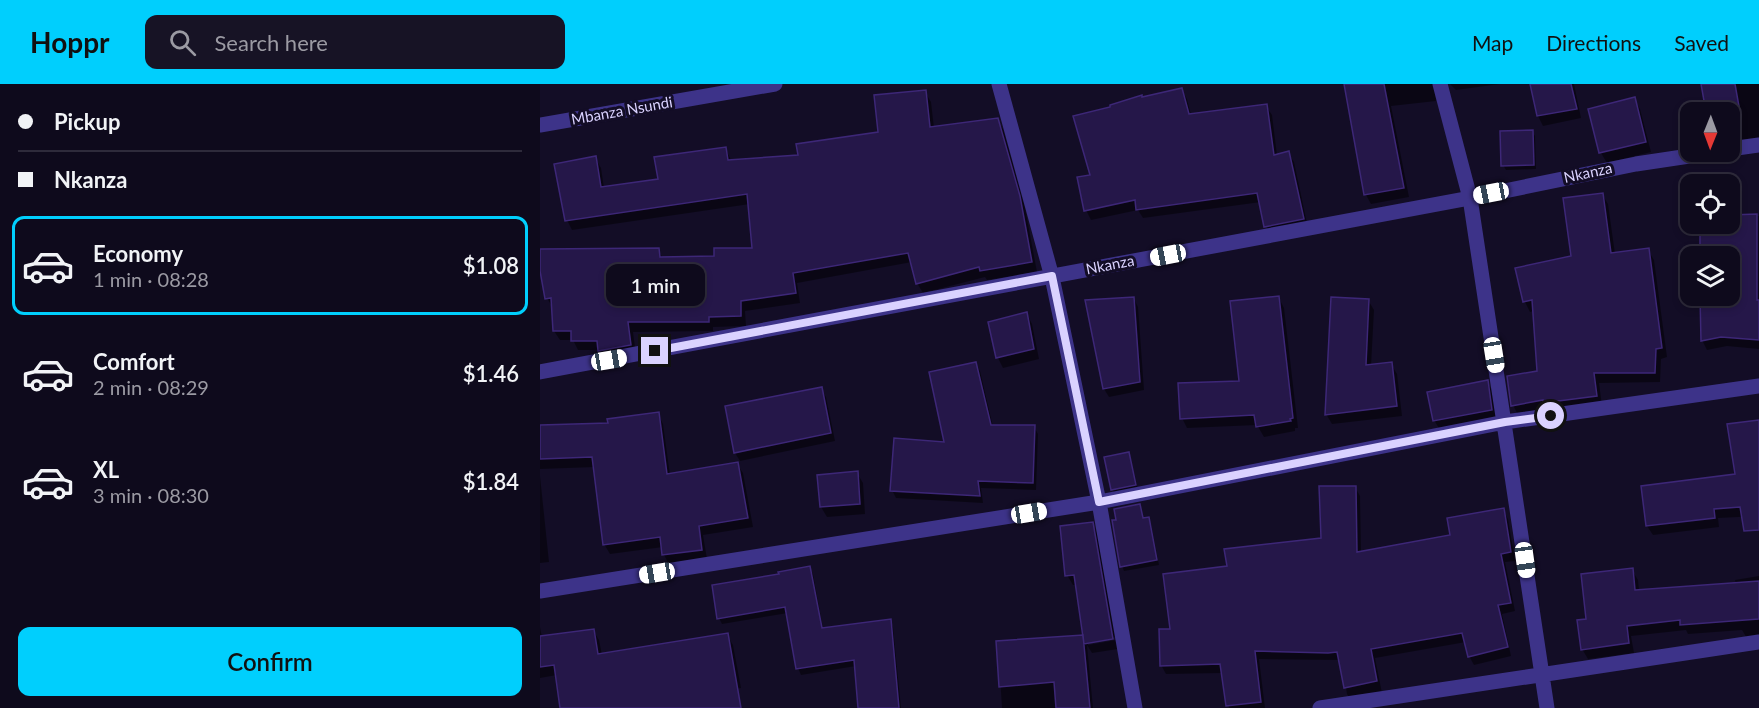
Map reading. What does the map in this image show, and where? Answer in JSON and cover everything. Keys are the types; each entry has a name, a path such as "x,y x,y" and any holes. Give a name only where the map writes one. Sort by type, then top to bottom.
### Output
{"street":[{"name":"Mbanza Nsundi","path":"540,125 775,84"},
{"path":"999,84 1052,276 1099,502 1136,708"},
{"path":"1440,84 1470,198 1547,708"},
{"path":"1740,148 1759,145"},
{"name":"Nkanza","path":"540,372 1680,157"},
{"path":"540,591 1099,502 1505,422 1759,386"},
{"path":"1320,708 1759,642"}],"building":[{"path":"1344,84 1384,84 1404,188 1364,195"},
{"path":"1530,84 1571,84 1577,109 1537,116"},
{"path":"1701,84 1735,84 1738,102 1704,102"},
{"path":"1182,88 1189,114 1267,104 1274,155 1289,151 1304,219 1264,227 1257,193 1136,210 1135,200 1084,211 1077,177 1090,175 1073,116 1110,107 1110,105 1142,95 1142,97"},
{"path":"926,90 930,127 998,118 1020,196 1032,262 980,271 979,267 916,284 908,253 793,273 796,293 741,301 741,316 709,317 709,322 628,322 631,345 598,351 597,341 571,341 571,331 553,331 551,298 545,299 540,271 540,249 659,248 660,257 714,256 714,248 752,248 747,194 565,221 554,164 596,156 601,187 658,179 654,157 726,147 728,160 798,155 796,144 878,132 874,95"},
{"path":"1635,97 1646,142 1599,153 1588,109"},
{"path":"1533,130 1534,165 1501,166 1500,131"},
{"path":"1603,193 1611,253 1649,248 1662,348 1656,349 1655,373 1594,373 1597,396 1543,403 1543,400 1511,406 1507,376 1537,371 1532,300 1523,302 1515,268 1571,256 1563,198"},
{"path":"1757,214 1759,340 1721,337 1701,341 1700,306 1740,306 1740,246 1700,246 1700,234 1740,234 1740,215"},
{"path":"1279,296 1293,418 1290,419 1291,421 1256,427 1254,415 1180,419 1178,383 1239,381 1230,301"},
{"path":"1134,297 1140,382 1103,389 1085,300"},
{"path":"1331,297 1369,299 1366,365 1392,362 1397,406 1325,415"},
{"path":"1027,312 1034,349 996,358 988,322"},
{"path":"976,362 991,425 1035,425 1033,483 978,481 980,496 890,491 894,438 944,442 929,372"},
{"path":"1488,380 1492,410 1433,421 1427,392"},
{"path":"822,387 831,433 734,453 725,406"},
{"path":"659,412 667,474 738,462 748,518 699,526 702,550 662,555 660,537 603,545 592,457 540,459 540,425 608,423 607,419"},
{"path":"1759,420 1759,530 1744,531 1740,507 1714,509 1715,518 1646,526 1641,486 1735,474 1727,424"},
{"path":"1129,452 1136,485 1111,490 1104,457"},
{"path":"858,471 860,504 820,507 817,475"},
{"path":"1319,486 1356,486 1357,552 1450,535 1447,518 1504,508 1511,552 1501,554 1511,603 1498,605 1508,647 1468,657 1462,633 1371,649 1377,681 1344,688 1337,652 1255,651 1261,702 1226,706 1220,664 1160,666 1159,629 1170,629 1163,574 1227,566 1224,549 1321,538"},
{"path":"1140,504 1143,518 1149,517 1157,560 1120,567 1112,520 1116,520 1114,509"},
{"path":"1093,522 1113,639 1084,644 1074,575 1065,576 1060,526"},
{"path":"810,566 822,628 891,619 899,708 858,708 854,660 796,669 785,607 717,619 712,585 779,574 778,572"},
{"path":"1633,568 1635,590 1759,581 1759,619 1680,625 1680,620 1627,626 1629,643 1581,650 1577,620 1586,619 1581,574"},
{"path":"594,629 598,654 728,633 741,708 560,708 554,665 540,667 540,636"},
{"path":"1083,635 1090,708 1056,708 1054,682 999,687 996,641"}],"route":[{"path":"655,351 1052,276 1099,502 1505,422 1551,416"}]}
